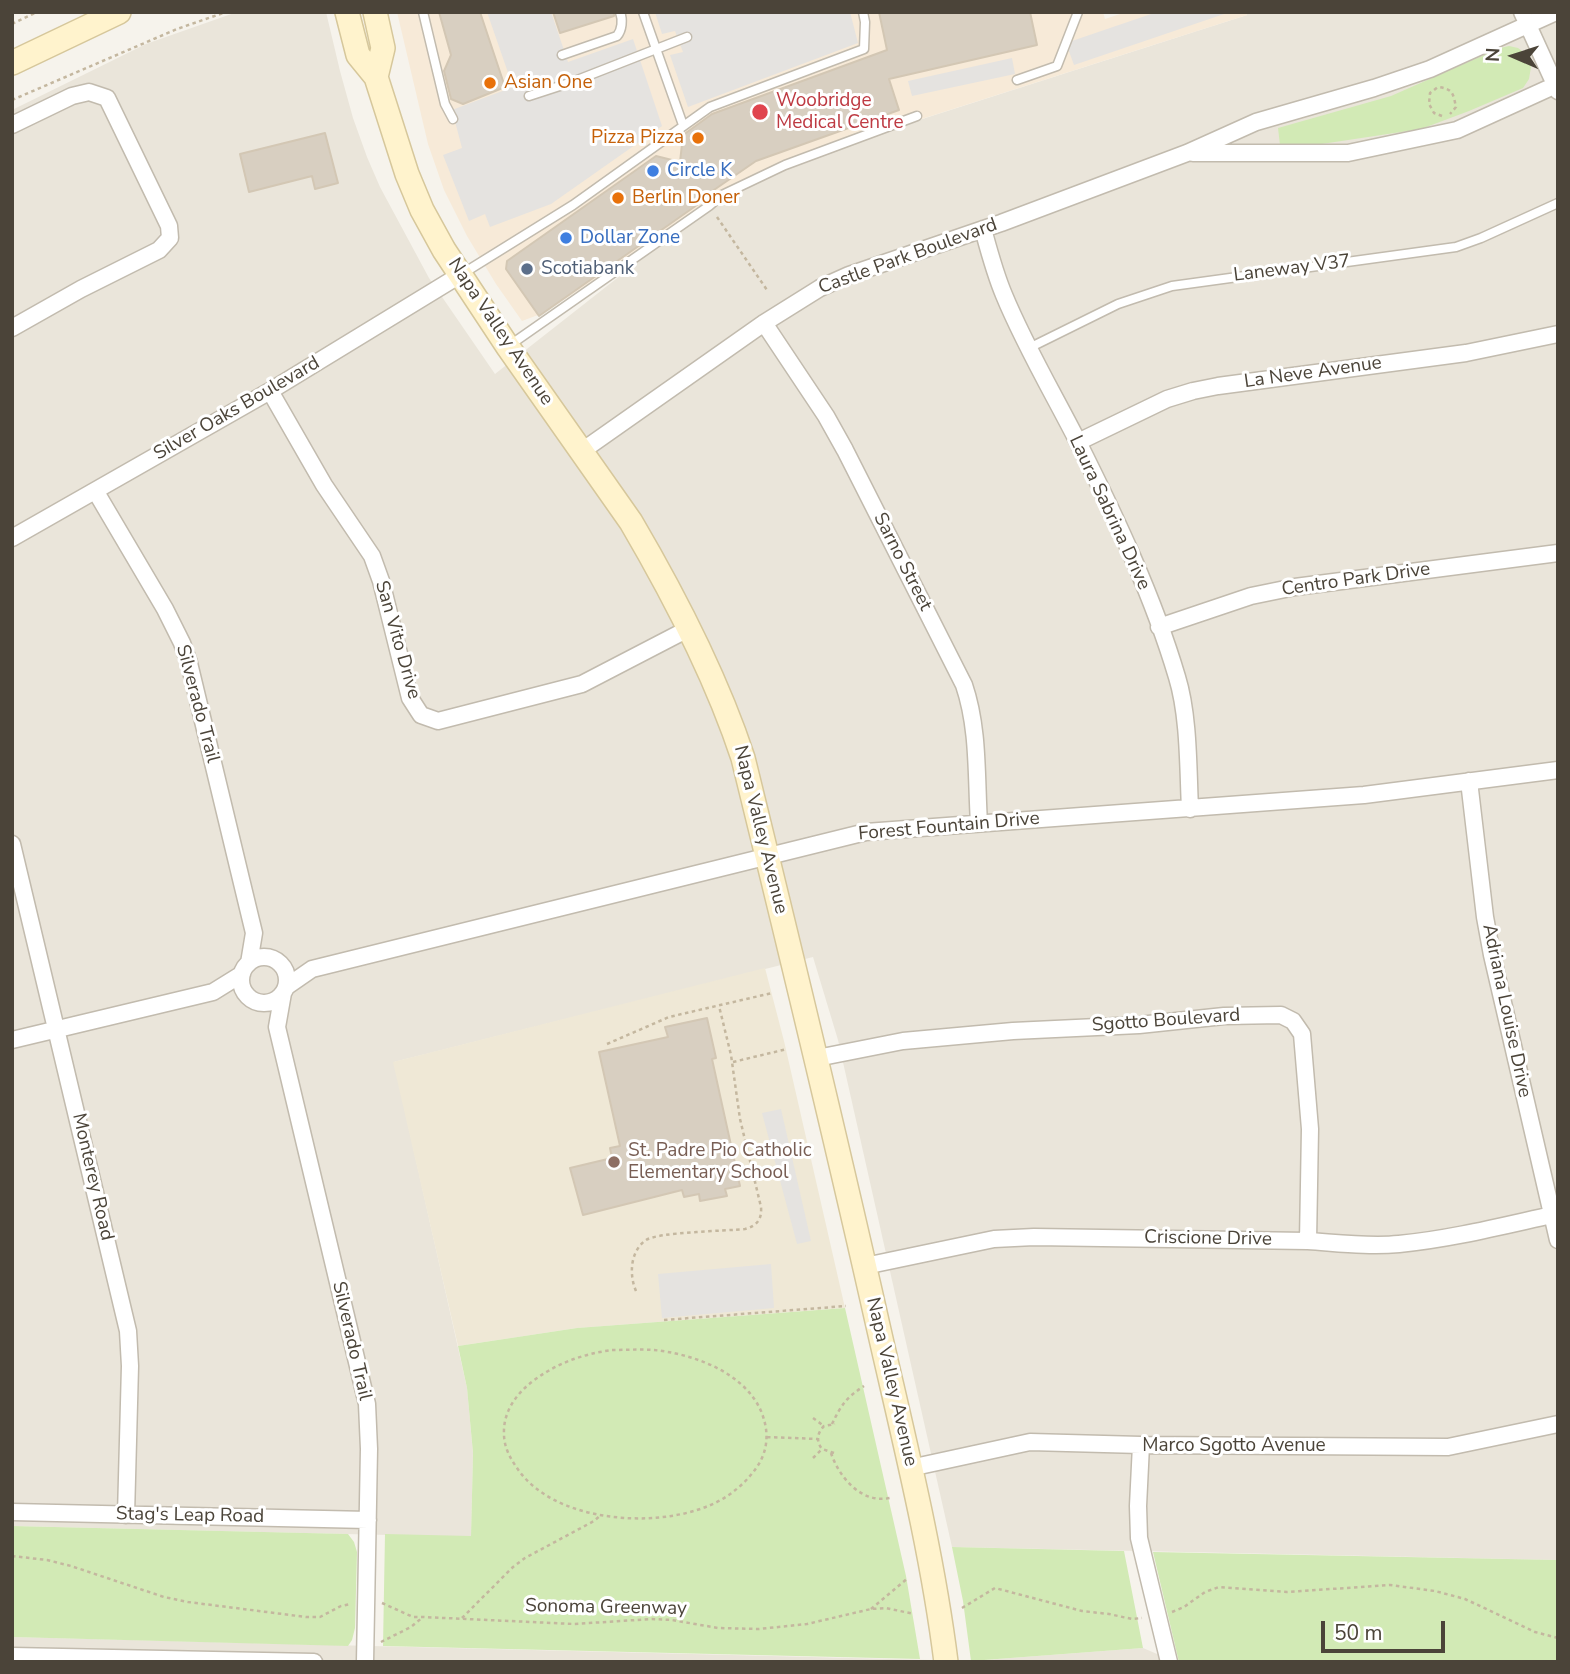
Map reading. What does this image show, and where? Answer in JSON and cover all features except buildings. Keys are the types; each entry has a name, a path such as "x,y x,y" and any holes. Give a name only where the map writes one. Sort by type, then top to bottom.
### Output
{"street":[{"path":"12,63 119,12"},
{"name":"Napa Valley Avenue","path":"347,12 358,55 376,77 407,174 444,250 636,531 688,629 733,727 817,1058 933,1571 946,1662"},
{"name":"Napa Valley Avenue","path":"374,12 383,48 376,77"},
{"name":"Castle Park Boulevard","path":"582,451 764,323 839,279 1187,153 1255,122 1430,69 1525,19 1556,12"},
{"path":"1525,19 1557,87"},
{"name":"Castle Park Boulevard","path":"1187,153 1348,153 1457,130 1557,87"},
{"path":"12,125 72,96 89,92 107,98 169,226 170,238 159,250 81,289 12,328"},
{"name":"Laura Sabrina Drive","path":"983,229 1003,292 1131,552 1159,627 1183,703 1190,809"},
{"name":"Silver Oaks Boulevard","path":"12,538 270,391 460,275"},
{"name":"Sarno Street","path":"764,323 826,416 845,450 964,685 974,727 979,823"},
{"name":"La Neve Avenue","path":"1078,442 1167,399 1192,391 1466,353 1558,334"},
{"name":"San Vito Drive","path":"270,391 324,485 372,556 381,581 410,698 421,715 438,721 582,684 688,629"},
{"name":"Silverado Trail","path":"96,492 182,643 254,933 277,961"},
{"name":"Centro Park Drive","path":"1159,627 1251,596 1295,587 1558,553"},
{"name":"Forest Fountain Drive","path":"277,961 312,968 866,832 1364,794 1558,770"},
{"name":"Adriana Louise Drive","path":"1469,781 1492,955 1558,1240"},
{"name":"Monterey Road","path":"12,844 128,1331 130,1366 126,1515"},
{"name":"Silverado Trail","path":"245,969 254,933"},
{"path":"12,1040 213,992 261,957 277,961 287,974 285,990 278,999 271,1002 263,1003 213,992"},
{"name":"Forest Fountain Drive","path":"285,990 312,968"},
{"path":"245,969 242,986 252,999"},
{"name":"Silverado Trail","path":"285,990 277,1027 367,1404 369,1437 365,1662"},
{"name":"Silverado Trail","path":"252,999 277,1027"},
{"name":"Sgotto Boulevard","path":"817,1058 903,1041 1013,1031 1139,1025 1224,1016 1281,1015 1293,1021 1302,1034 1311,1129 1308,1241"},
{"name":"Criscione Drive","path":"864,1266 994,1239 1034,1237 1397,1244 1472,1232 1552,1214"},
{"name":"Marco Sgotto Avenue","path":"910,1468 1030,1442 1448,1447 1558,1424"},
{"path":"1141,1445 1139,1538 1169,1662"},
{"name":"Stag's Leap Road","path":"12,1512 368,1520"},
{"path":"12,1656 314,1662"}],"lane":[{"path":"423,12 445,104 453,119"},
{"path":"562,55 617,36 622,18 620,12"},
{"path":"643,12 683,125"},
{"path":"460,275 573,205 710,107 864,49 863,12"},
{"path":"1017,80 1057,66 1078,12"},
{"path":"529,96 687,37"},
{"path":"508,347 722,195 785,165 917,116"},
{"name":"Laneway V37","path":"1029,348 1118,304 1172,286 1457,247 1558,203"}],"path":[{"path":"12,24 37,12"},
{"path":"12,100 177,29 226,12"},
{"path":"1437,86 1447,88 1454,94 1456,107 1449,116 1434,113 1429,104 1430,93 1437,86"},
{"path":"1449,116 1453,121"},
{"path":"709,206 767,290"},
{"path":"607,1044 669,1017 772,993"},
{"path":"636,1291 632,1276 633,1262 640,1246 647,1240 745,1229 752,1227 760,1219 761,1207 740,1119 732,1062 719,1006"},
{"path":"732,1062 787,1049"},
{"path":"664,1320 846,1306"},
{"path":"643,1349 699,1361 725,1373 757,1401 765,1420 767,1437 763,1456 748,1478 732,1493 710,1506 691,1512 628,1519 601,1515 564,1504 537,1489 527,1481 508,1451 505,1423 507,1413 521,1391 564,1362 600,1352 643,1349"},
{"path":"864,1386 840,1406 833,1424 824,1426 818,1439 822,1448 832,1453 844,1479 854,1488 873,1498 890,1499"},
{"path":"813,1418 824,1426"},
{"path":"767,1437 818,1439"},
{"path":"813,1458 822,1448"},
{"path":"462,1618 525,1558 601,1515"},
{"path":"12,1556 47,1560 188,1602 306,1617 320,1617 341,1606 354,1603"},
{"path":"871,1609 908,1578"},
{"path":"1168,1613 1219,1587 1287,1592 1390,1585 1436,1591 1465,1599 1535,1632 1558,1639"},
{"path":"962,1608 995,1588 1082,1611 1132,1619 1145,1618"},
{"name":"Sonoma Greenway","path":"382,1604 423,1618 574,1623 662,1619 718,1628 759,1629 807,1624 871,1609 886,1608 914,1614"},
{"path":"381,1642 423,1618"}],"shaded area":[{"path":"237,12 326,12 353,118 380,187 429,278 495,374 709,206 785,163 1247,15 1246,12 1558,12 1558,1560 952,1547 838,1040 813,957 394,1062 467,1388 473,1453 471,1537 12,1526 12,110 146,44"},
{"path":"397,12 1103,12 1105,19 1126,12 1246,12 1247,15 784,163 709,206 539,316 522,321 467,236 444,190 428,144"},
{"path":"487,12 551,12 568,62 633,39 662,126 551,204 490,227 485,214 469,221 443,155 462,148 452,110 513,87"},
{"path":"655,12 850,12 858,43 688,107 670,55 683,52 675,31 662,34"},
{"path":"1157,12 1230,12 1074,65 1066,43"},
{"path":"1012,58 1015,74 912,96 908,81"},
{"name":"St. Padre Pio Catholic Elementary School","path":"765,968 845,1308 577,1328 458,1346 393,1062"},
{"path":"781,1109 811,1241 797,1244 762,1113"},
{"path":"771,1264 774,1308 662,1318 658,1274"},
{"path":"12,1637 971,1661 1143,1648 1176,1662 12,1662"}],"green space":[{"path":"1509,46 1526,54 1531,67 1529,79 1523,88 1421,129 1315,145 1280,145 1278,128 1391,96"},
{"path":"845,1308 906,1576 920,1659 383,1646 385,1534 471,1536 473,1453 467,1388 458,1346 577,1328"},
{"path":"12,1526 348,1534 357,1552 355,1628 352,1640 348,1646 12,1637"},
{"path":"952,1547 1124,1551 1143,1648 971,1661"},
{"path":"1153,1552 1558,1560 1558,1662 1179,1662"}],"place":[{"name":"Asian One","path":"490,83"},
{"name":"Woobridge Medical Centre","path":"760,112"},
{"name":"Pizza Pizza","path":"698,138"},
{"name":"Circle K","path":"653,171"},
{"name":"Berlin Doner","path":"618,198"},
{"name":"Dollar Zone","path":"566,238"},
{"name":"Scotiabank","path":"527,269"},
{"name":"St. Padre Pio Catholic Elementary School","path":"614,1162"}]}
